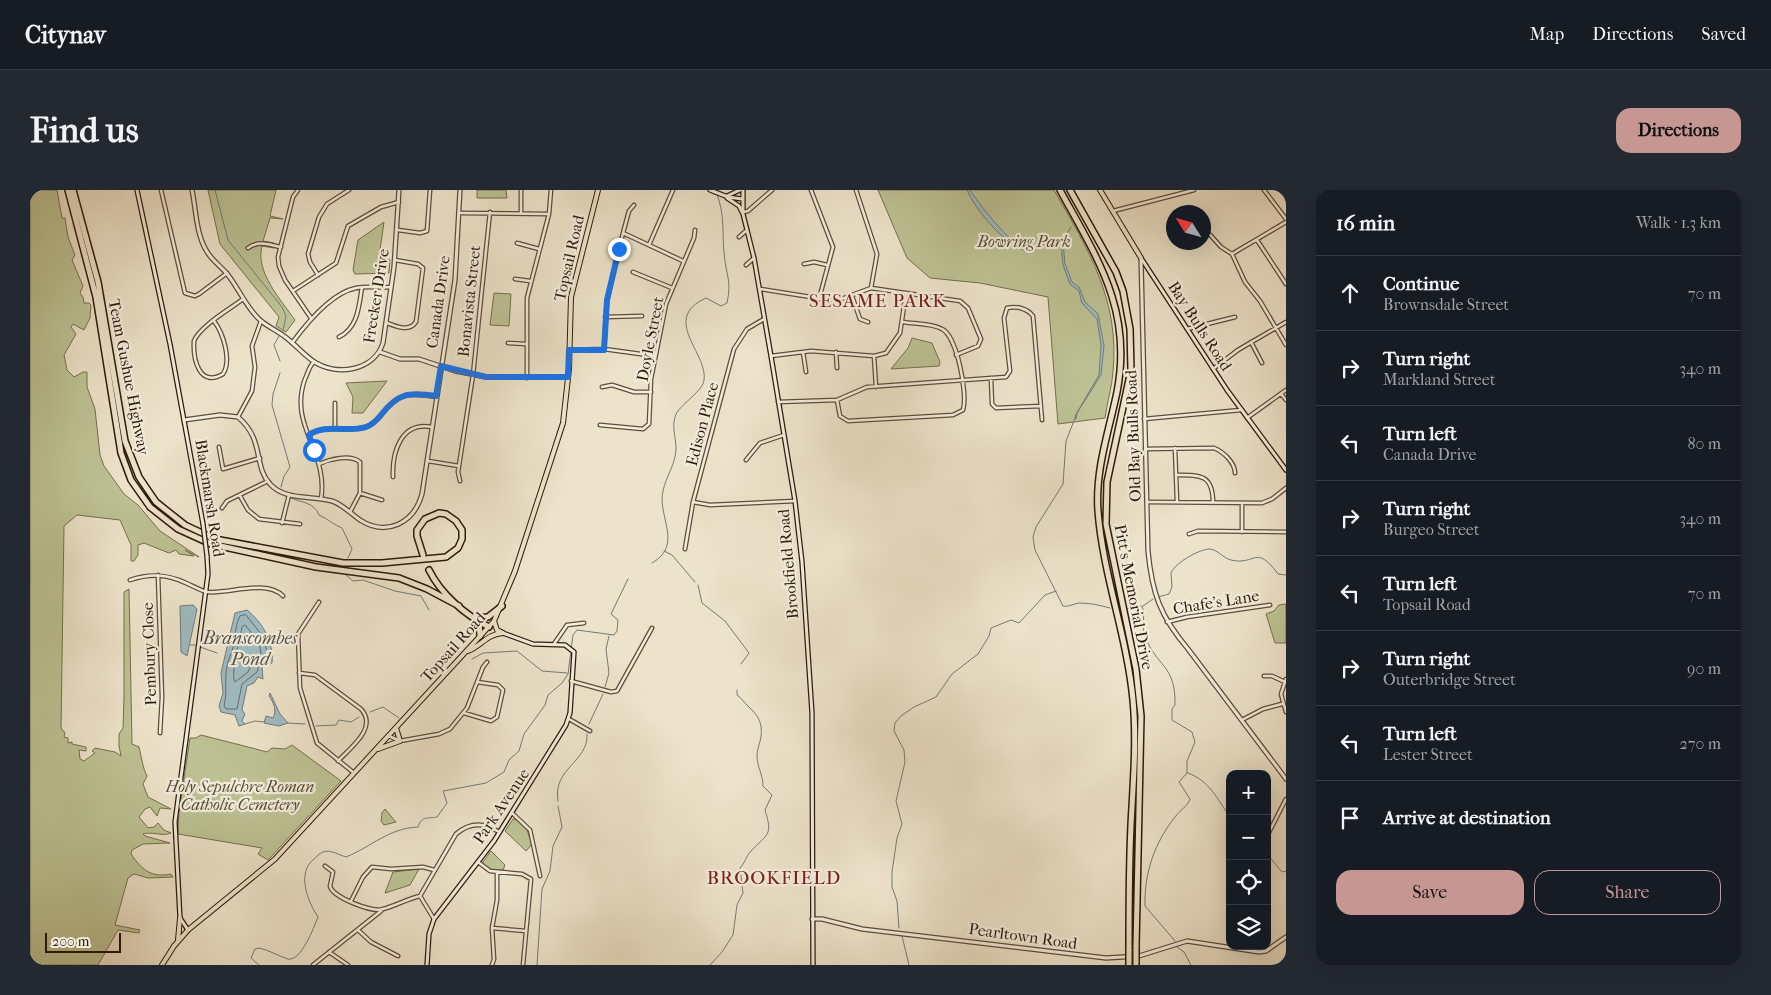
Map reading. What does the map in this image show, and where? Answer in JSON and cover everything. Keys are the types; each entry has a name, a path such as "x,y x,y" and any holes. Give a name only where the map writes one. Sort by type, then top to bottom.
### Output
{"highway":[{"name":"Team Gushue Highway","path":"68,190 94,285 121,453 140,493 156,512 172,525 202,540 307,565 408,581 459,606"},
{"name":"Team Gushue Highway","path":"73,190 98,282 125,441 134,468 150,495 177,520 215,539 343,563 382,563 446,557 458,548 463,535 456,521 444,514 429,516 420,525 417,536 423,555"},
{"name":"Pitt's Memorial Drive","path":"1060,190 1103,268 1111,287 1120,325 1120,370 1098,488 1101,534 1130,682 1134,734 1129,879 1129,965"},
{"name":"Pitt's Memorial Drive","path":"1070,190 1116,272 1123,291 1130,329 1131,370 1111,459 1106,504 1108,539 1136,669 1141,716 1136,965"},
{"path":"429,570 436,583 459,606 479,622 489,627"},
{"path":"473,617 488,617 502,606"},
{"path":"479,622 480,636"}],"main road":[{"name":"Topsail Road","path":"162,965 188,930 264,869 494,621 502,606 560,434 568,377 571,297 598,190"},
{"name":"Bay Bulls Road","path":"1100,190 1141,258"},
{"path":"466,652 477,648 488,637 502,633 496,627 494,621"},
{"path":"376,749 400,741 396,728"},
{"path":"178,941 180,918"}],"street":[{"name":"Blackmarsh Road","path":"137,190 184,420 207,556 208,574 175,822 180,918"},
{"path":"161,190 185,293 195,296 226,273"},
{"name":"Frecker Drive","path":"192,190 204,245 210,256 226,273 261,321 284,336 314,362 332,369 352,369 365,366 380,352 387,323 392,286 398,230 399,190"},
{"path":"298,190 294,197 278,257 279,266 311,318"},
{"path":"318,274 310,262 308,254 319,217 326,204 349,190"},
{"path":"398,230 420,233 427,231 430,190"},
{"name":"Canada Drive","path":"268,482 276,489 289,494 335,502 370,525 380,528 404,522 417,510 428,461 436,396 455,280 460,190"},
{"path":"521,190 521,213"},
{"path":"526,378 527,298 549,214 551,190"},
{"path":"649,245 673,190"},
{"path":"724,196 733,195 742,190"},
{"name":"Brookfield Road","path":"742,190 743,213 754,258 772,356 795,501 802,562 812,713 814,793 811,919 813,965"},
{"path":"712,191 739,206 743,213 748,211 772,190"},
{"path":"811,190 833,248 819,298"},
{"path":"856,190 877,254 870,288"},
{"path":"1113,211 1194,190"},
{"path":"1232,254 1286,221 1264,190"},
{"path":"724,196 742,199"},
{"path":"293,291 336,263 348,226 381,206 399,202"},
{"path":"604,350 607,300 629,211 634,206"},
{"name":"Bonavista Street","path":"460,481 459,466 473,375 490,212"},
{"path":"460,213 549,214"},
{"name":"Doyle Street","path":"600,424 643,430 647,428 650,420 655,356 666,304 694,238 695,230"},
{"path":"739,237 747,230"},
{"path":"623,233 683,261"},
{"path":"1211,236 1221,247 1232,254 1245,282 1260,301 1286,345"},
{"path":"1257,240 1286,284"},
{"path":"248,248 254,244 261,243 281,247"},
{"path":"517,243 539,249"},
{"path":"746,266 754,258"},
{"name":"Bay Bulls Road","path":"1141,258 1241,410 1286,470"},
{"name":"Old Bay Bulls Road","path":"1141,258 1147,502 1150,575 1154,594 1166,622 1286,779"},
{"path":"387,323 404,328 413,326 418,317 423,268 418,264 395,260"},
{"path":"804,264 814,262 827,264"},
{"path":"633,272 672,288"},
{"path":"515,279 530,281"},
{"path":"292,343 311,318 347,291 362,287 392,286"},
{"path":"339,337 345,334 355,322 362,287"},
{"path":"760,290 836,301 870,288 960,301 965,304 981,343 956,355"},
{"path":"772,356 803,352 881,355 890,349 898,338 903,322 906,293"},
{"path":"852,296 860,319 868,322"},
{"path":"214,321 223,339 226,363 223,374 209,378 204,377 198,370 194,341 196,335 214,321 244,299"},
{"path":"778,402 837,400 859,389 1006,377 1010,373 1004,318 1006,311 1010,307 1027,310 1034,320 1042,420"},
{"path":"605,317 642,316"},
{"path":"1187,329 1235,317"},
{"name":"Edison Place","path":"685,549 693,502 737,342 747,329 764,319"},
{"path":"238,416 252,390 255,367 252,346 261,321"},
{"path":"837,400 838,412 843,419 848,421 960,413 964,406 962,369 943,329 903,322"},
{"path":"1213,369 1251,342 1286,322"},
{"path":"1251,342 1262,363"},
{"path":"508,343 527,344"},
{"path":"569,350 604,350 655,356"},
{"path":"380,352 400,359 419,360 473,375 526,378 568,377"},
{"path":"803,352 806,372"},
{"path":"836,352 837,368"},
{"path":"874,356 876,387"},
{"path":"314,362 300,399 300,412 323,478 321,499"},
{"path":"991,378 992,404 996,408 1041,406"},
{"path":"602,387 612,385 634,392 651,392"},
{"path":"1247,418 1286,390"},
{"path":"1280,394 1286,400"},
{"path":"309,435 319,430 366,428 377,419 390,403 402,395 436,396"},
{"path":"335,403 335,429"},
{"path":"1144,419 1241,410"},
{"path":"184,420 220,415 238,416 252,431 268,482 226,501 222,508"},
{"path":"393,477 393,455 402,437 413,428 432,426"},
{"path":"746,460 760,442 784,435"},
{"path":"219,448 224,469 260,458"},
{"path":"1175,448 1177,502"},
{"path":"1145,449 1216,449 1234,466 1236,473"},
{"path":"319,464 337,459 359,460 362,469 360,493 350,512"},
{"path":"428,461 459,466"},
{"path":"1176,475 1196,475 1204,478 1212,488 1213,503"},
{"path":"1147,502 1262,503 1272,499 1286,488"},
{"path":"360,493 382,500"},
{"path":"282,523 289,494"},
{"path":"240,496 245,507 255,517 282,523 300,524"},
{"path":"693,502 710,505 795,501"},
{"path":"1242,503 1242,532"},
{"path":"1190,534 1198,531 1286,532"},
{"path":"130,580 158,575 181,581 205,592 229,593 258,587 276,591 283,596"},
{"name":"Pembury Close","path":"158,575 162,696 160,733"},
{"path":"319,602 298,634 301,691 316,740 320,747 354,773"},
{"name":"Chafe's Lane","path":"1166,622 1196,615 1270,605"},
{"path":"489,627 533,644 554,644 567,625 584,623"},
{"path":"571,681 611,692 617,691 652,628"},
{"name":"Park Avenue","path":"427,965 429,934 434,919 500,832 569,719 574,652 569,646 554,644"},
{"path":"389,736 400,741 445,732 456,724 464,713 487,662"},
{"path":"299,673 316,676 361,709 365,715 367,725 364,733 338,761"},
{"path":"1264,676 1285,680 1282,691 1282,704 1286,712"},
{"path":"464,713 491,721 497,716 503,690 498,685 478,682"},
{"path":"1242,720 1261,709 1282,704"},
{"path":"569,719 590,731"},
{"path":"1271,829 1286,799"},
{"path":"512,813 530,830 540,876"},
{"path":"313,965 328,951 382,910 420,896 452,839 466,827 484,825 500,832"},
{"path":"478,862 490,871 522,874 531,880 523,965"},
{"path":"325,866 333,872 330,886 332,892 372,910 382,910"},
{"path":"351,901 363,877 372,867 391,869 423,867 434,870"},
{"path":"492,965 494,958 492,928 497,900 497,872"},
{"path":"420,896 434,919"},
{"path":"180,918 188,930"},
{"name":"Pearltown Road","path":"811,919 822,919 862,929 1098,958 1139,956 1180,942 1198,942 1259,952 1266,951 1286,937"},
{"path":"492,928 526,931"},
{"path":"358,930 369,941 398,956"},
{"path":"328,951 348,965"}],"green space":[{"path":"30,190 57,190 62,218 65,218 68,237 75,255 72,260 83,286 80,293 84,303 91,305 90,318 84,330 73,324 71,327 76,334 64,355 67,370 74,377 87,372 87,387 95,409 100,455 104,466 124,494 138,505 160,531 199,557 185,550 194,556 179,554 176,550 169,553 144,543 138,545 138,555 134,561 131,561 131,545 120,520 77,515 64,526 61,728 65,733 64,737 68,738 68,743 72,742 72,744 86,747 86,751 79,750 80,759 84,761 95,753 92,751 95,748 115,752 121,756 119,734 123,728 124,592 129,589 132,744 139,747 147,776 143,784 148,797 171,809 160,808 157,816 150,807 145,809 139,817 148,828 154,827 158,823 164,830 171,833 143,834 145,836 170,843 143,844 132,850 131,854 143,868 152,874 171,874 173,877 148,878 134,874 128,878 115,925 140,930 139,933 118,930 98,965 30,965"},
{"path":"208,190 276,190 270,216 283,219 270,218 263,241 274,243 274,248 262,246 261,256 266,276 295,320 286,332 276,326 279,317 220,244"},
{"path":"477,190 506,190 507,198 477,198"},
{"name":"Bowring Park","path":"878,190 1054,190 1079,233 1099,276 1112,321 1114,346 1112,378 1105,418 1058,424 1048,297 980,283 930,278 907,258"},
{"path":"384,222 379,257 390,260 389,273 355,274 353,270 358,240"},
{"path":"494,293 511,294 509,326 490,325"},
{"name":"SESAME PARK","path":"912,338 932,343 940,362 939,366 891,369 908,348"},
{"path":"387,381 363,413 352,413 353,397 346,383"},
{"path":"1286,604 1286,643 1275,643 1266,614 1274,611 1279,605"},
{"name":"Holy Sepulchre Roman Catholic Cemetery","path":"201,735 267,752 272,748 285,749 292,745 341,781 268,860 258,854 262,848 178,834 179,812 190,738 196,738"},
{"path":"385,809 396,822 384,825 381,821 382,813"},
{"path":"513,819 517,819 526,827 532,844 526,851 505,831"},
{"path":"491,851 505,865 503,870 491,870 483,865"},
{"path":"419,869 410,885 385,893 393,872"}],"water":[{"path":"967,190 970,190 1004,232 1020,245 1030,247 1054,242 1063,243 1065,264 1072,282 1079,287 1085,302 1098,314 1104,346 1101,375 1077,413 1076,419 1075,416 1099,375 1101,345 1097,319 1082,303 1079,291 1070,284 1063,265 1061,243 1042,245 1036,250 1035,248 1027,251 1018,248 1001,235 984,217"},
{"path":"193,605 197,609 187,656 181,652 180,606"},
{"name":"Branscombes Pond","path":"247,610 258,621 269,640 272,663 262,667 263,679 258,677 254,683 247,686 242,710 245,714 242,721 245,724 239,726 235,715 221,712 219,706 223,693 221,673 235,613"},
{"path":"270,693 280,714 288,723 279,726 264,723 266,716 273,718 275,712 274,704 269,696"}],"waterway":[{"path":"215,190 228,240 282,307 286,316 283,331"},
{"path":"652,563 661,556 666,548 668,539 662,501 664,486 676,454 674,427 676,414 700,388 704,380 700,359 689,337 686,326 687,316 693,306 706,298 721,306 727,303 729,283 724,253 722,216 717,194"},
{"path":"1062,242 1071,227"},
{"path":"279,336 274,345 280,361"},
{"path":"280,373 273,394 272,405 290,467 284,476 281,487"},
{"path":"1075,418 1066,441 1063,484 1036,527 1033,537 1035,550 1063,606 1083,603 1110,608"},
{"path":"291,498 311,505 319,515 342,528 352,549 348,558"},
{"path":"1158,597 1169,594 1172,587 1171,573 1177,565 1200,551 1210,549 1231,560 1239,561 1260,558 1278,574 1286,575"},
{"path":"664,551 672,555 695,582"},
{"path":"346,575 353,581 363,580 395,591 421,596 429,610"},
{"path":"259,965 251,958 255,949 263,949 288,959 298,955 306,943 318,917 308,896 305,880 306,872 309,865 319,854 329,851 346,857 389,834 418,827 423,819 437,817 447,803 443,791 486,783 504,772 509,760 519,751 524,734 545,705 548,695 562,683 568,674 573,635 577,630 614,635 617,631 618,620 611,614 628,579"},
{"path":"698,585 702,603 725,621 749,653 741,664"},
{"path":"899,928 897,901 892,887 892,872 897,838 902,824 896,801 905,762 904,750 894,731 895,723 914,707 936,697 952,674 978,654 989,636 991,628 1011,620 1019,623 1045,595 1056,591"},
{"path":"1143,606 1153,599"},
{"path":"1126,609 1141,606"},
{"path":"1142,606 1145,636 1149,646 1169,673 1172,681 1175,705 1172,709 1172,720 1192,732 1195,742 1187,761 1187,773"},
{"path":"605,687 609,673 606,649 609,636"},
{"path":"190,645 195,645"},
{"path":"200,647 217,653"},
{"path":"472,659 483,653 517,651 542,671 567,673"},
{"path":"710,965 722,952 733,935 737,905 743,893 740,868 749,853 765,837 769,830 765,810 772,795 763,786 757,760 757,751 761,737 760,723 754,712 737,695 737,690"},
{"path":"589,724 603,694"},
{"path":"370,712 383,707 399,718"},
{"path":"316,726 336,725 339,720 351,722 359,717"},
{"path":"245,724 255,721 264,722"},
{"path":"288,723 305,724"},
{"path":"558,801 560,781 582,752 586,744 587,734"},
{"path":"1175,941 1145,906 1145,894 1146,882 1156,847 1168,827 1190,799 1179,782 1187,773"},
{"path":"1188,773 1196,776 1208,786 1229,815"},
{"path":"537,965 542,889 550,871 553,846 562,827 558,806"},
{"path":"1271,859 1282,872 1286,871"},
{"path":"902,936 909,965"},
{"path":"1177,947 1184,952 1191,965"}],"district":[{"name":"SESAME PARK","path":"878,301"},
{"name":"BROOKFIELD","path":"774,878"}],"route":[{"path":"314,450 309,435 311,433 319,430 366,428 377,419 390,403 402,395 436,396 441,366 466,374 486,377 568,377 569,350 604,350 607,300 619,249"}]}
